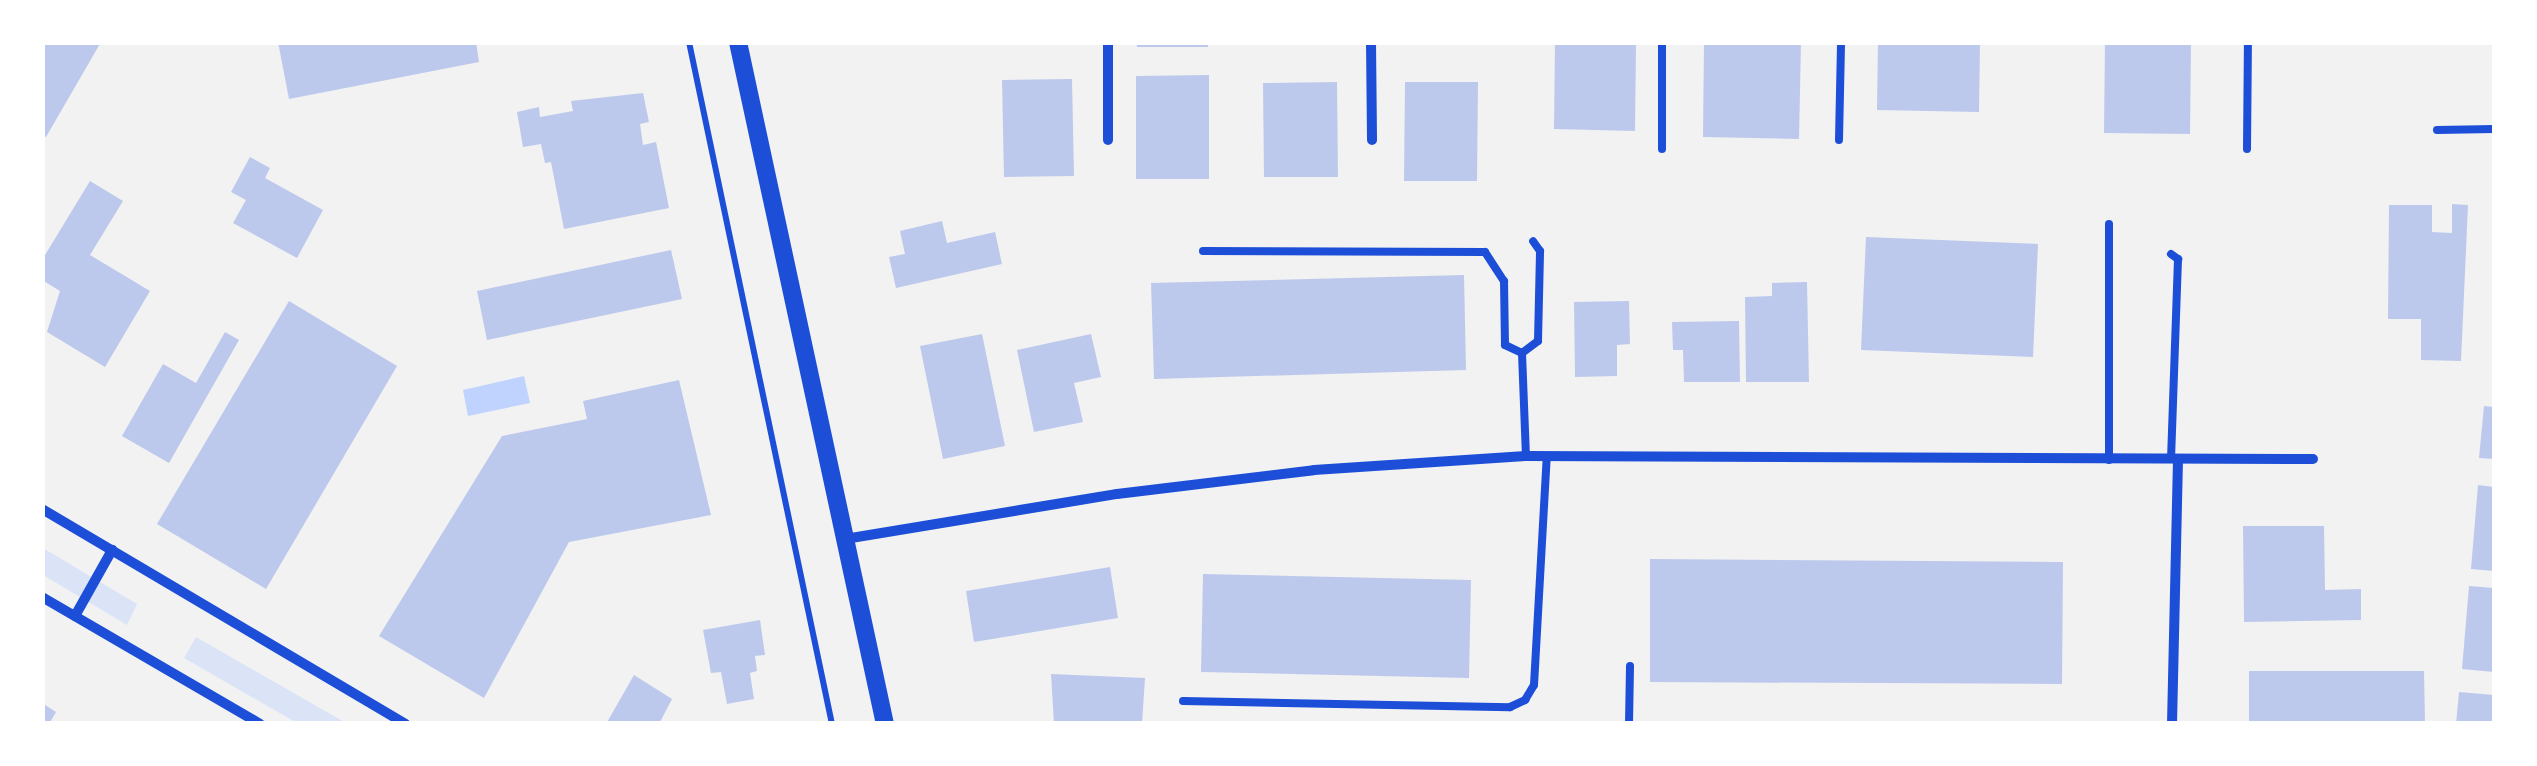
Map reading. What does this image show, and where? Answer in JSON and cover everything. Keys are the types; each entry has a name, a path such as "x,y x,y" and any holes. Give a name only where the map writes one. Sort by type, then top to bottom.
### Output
{"street":[{"path":"738,42 884,724"},
{"path":"1108,42 1108,140"},
{"path":"1371,42 1372,140"},
{"path":"844,540 1117,494 1314,470 1526,456 2312,459"},
{"path":"2172,724 2174,460"},
{"path":"42,509 405,724"},
{"path":"75,616 112,550"},
{"path":"42,597 260,724"}],"lane":[{"path":"1662,42 1662,148"},
{"path":"1839,140 1841,42"},
{"path":"2247,149 2248,42"},
{"path":"2437,130 2494,129"},
{"path":"2109,224 2109,460"},
{"path":"1522,353 1538,341 1540,251 1534,242"},
{"path":"1203,251 1485,252 1504,281 1505,345 1522,353"},
{"path":"2171,254 2178,259 2174,460"},
{"path":"1522,353 1526,456"},
{"path":"1183,701 1510,706 1525,700 1534,685 1547,456"},
{"path":"1629,724 1630,666"}],"path":[{"path":"689,42 832,724"}],"shaded area":[{"path":"43,548 137,604 127,625 43,575"},
{"path":"196,637 346,723 297,723 184,658"}],"water":[{"path":"524,376 530,403 468,416 463,390"}],"building":[{"path":"42,42 101,42 46,137 42,135"},
{"path":"278,42 476,42 479,62 289,99"},
{"path":"1137,42 1208,42 1208,47 1137,47"},
{"path":"1555,42 1636,42 1635,131 1554,129"},
{"path":"1704,42 1801,42 1799,139 1703,137"},
{"path":"1878,42 1980,42 1979,112 1877,110"},
{"path":"2105,42 2191,42 2190,134 2104,133"},
{"path":"1209,75 1209,179 1136,179 1136,76"},
{"path":"1072,79 1074,176 1004,177 1002,80"},
{"path":"1337,82 1338,177 1264,177 1263,83"},
{"path":"1405,82 1478,82 1477,181 1404,181"},
{"path":"643,93 649,122 640,124 643,145 656,142 669,208 564,229 551,162 545,163 541,144 523,147 517,112 539,107 540,117 573,111 571,101"},
{"path":"250,157 270,168 265,178 323,210 297,258 233,223 246,200 231,192"},
{"path":"90,181 123,201 90,255 150,291 105,367 47,332 60,291 42,280 42,260"},
{"path":"2452,204 2468,205 2461,361 2421,360 2421,319 2388,319 2389,205 2432,205 2432,232 2452,233"},
{"path":"942,221 947,243 995,232 1002,264 896,288 889,257 905,254 900,231"},
{"path":"1866,237 2038,244 2033,357 1861,350"},
{"path":"671,250 682,299 487,340 477,291"},
{"path":"1464,275 1466,370 1154,379 1151,283"},
{"path":"1807,282 1809,382 1746,382 1745,297 1772,296 1772,283"},
{"path":"289,301 397,366 266,589 157,524"},
{"path":"1629,301 1630,344 1617,345 1617,376 1575,377 1574,302"},
{"path":"1739,321 1740,382 1684,382 1683,350 1673,350 1672,322"},
{"path":"225,332 239,340 169,463 122,436 163,364 196,383"},
{"path":"982,334 1005,446 943,459 920,346"},
{"path":"1091,334 1101,377 1074,383 1083,422 1034,432 1017,350"},
{"path":"679,380 711,515 569,542 484,698 379,636 502,436 587,419 583,401"},
{"path":"2484,406 2494,407 2494,459 2479,458"},
{"path":"2478,485 2494,487 2494,571 2471,569"},
{"path":"2243,526 2324,526 2325,590 2361,589 2361,620 2244,622"},
{"path":"1650,559 2063,562 2062,684 1650,682"},
{"path":"1110,567 1118,618 974,642 966,591"},
{"path":"1203,574 1471,580 1469,678 1201,672"},
{"path":"2469,586 2494,588 2494,672 2462,669"},
{"path":"760,620 765,655 755,656 757,671 750,673 754,699 727,704 721,672 711,673 703,630"},
{"path":"2249,671 2424,671 2425,724 2249,724"},
{"path":"1051,674 1145,678 1142,724 1054,724"},
{"path":"634,675 672,699 659,724 606,724"},
{"path":"2459,692 2494,695 2494,724 2456,724"},
{"path":"42,703 56,712 49,724 42,724"}]}
